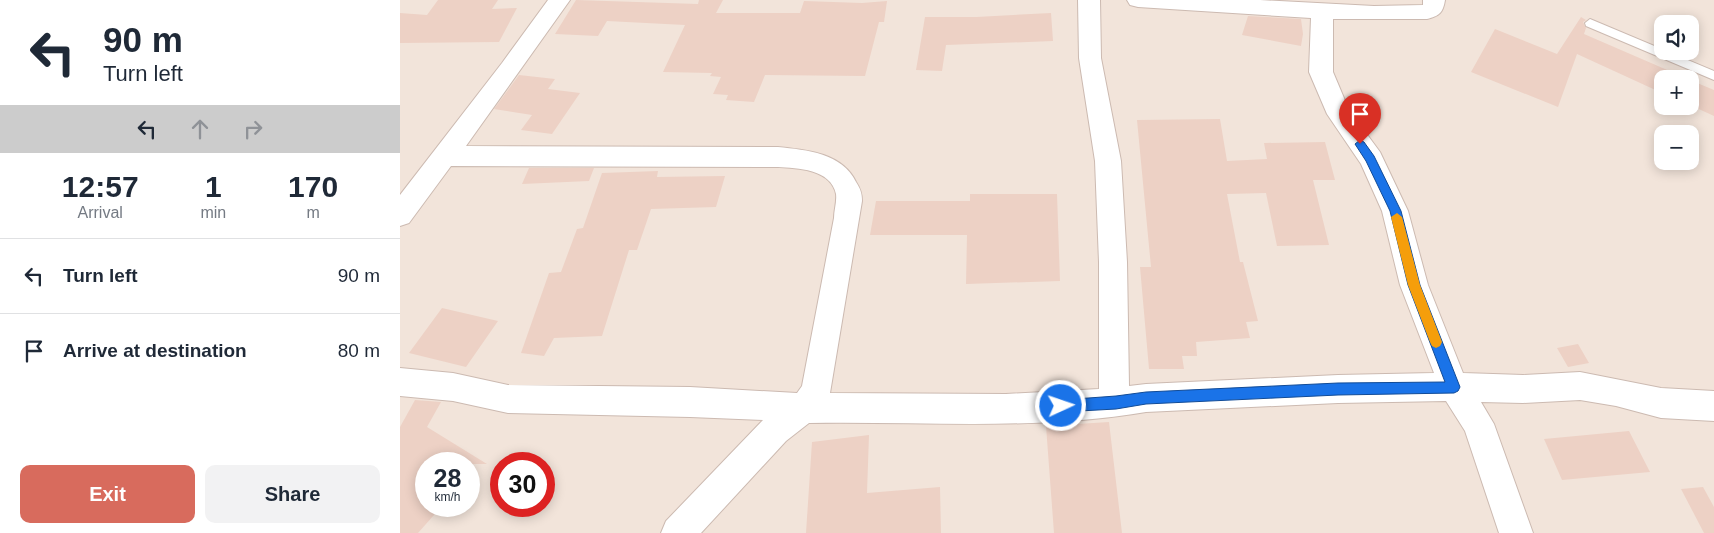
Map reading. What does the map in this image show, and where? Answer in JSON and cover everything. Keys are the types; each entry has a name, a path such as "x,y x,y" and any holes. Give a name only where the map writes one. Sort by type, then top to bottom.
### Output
{"street":[{"path":"400,215 510,69 559,0"},
{"path":"1089,0 1090,58 1108,161 1112,262 1113,380 1116,402"},
{"path":"1138,0 1374,13 1427,12 1433,9 1434,0"},
{"path":"1322,11 1321,72 1339,114 1371,159 1395,211 1414,285 1454,387 1478,424 1516,533"},
{"path":"444,156 802,158 826,165 839,176 849,192 816,391 804,408 775,430 678,533"},
{"path":"400,382 453,387 508,399 690,402 804,408 1006,409 1116,402 1146,398 1338,389 1580,386 1616,392 1661,403 1714,406"}],"lane":[{"path":"1590,23 1714,76"}],"shaded area":[{"path":"400,0 1714,0 1714,533 400,533"}],"building":[{"path":"438,0 498,0 492,9 517,8 499,42 400,43 400,13 427,15"},
{"path":"576,0 698,4 699,0 723,0 716,13 800,13 804,1 862,3 887,1 884,22 879,22 865,76 765,75 754,102 726,100 728,95 713,94 721,77 710,76 712,73 663,72 685,25 607,21 598,36 555,34"},
{"path":"1051,13 1053,41 946,45 942,71 916,70 925,17 976,17"},
{"path":"1248,16 1301,19 1303,34 1301,46 1242,35"},
{"path":"1581,17 1586,20 1583,22 1586,28 1584,34 1667,70 1654,70 1654,89 1577,54 1558,107 1471,72 1495,29 1557,54"},
{"path":"519,75 555,79 548,89 580,93 552,134 521,130 532,115 494,109"},
{"path":"1699,84 1714,90 1714,116 1699,109"},
{"path":"1220,119 1227,161 1267,159 1264,143 1325,142 1335,180 1313,180 1329,245 1277,246 1266,193 1227,194 1240,262 1243,262 1258,321 1246,322 1250,338 1196,342 1197,356 1182,356 1184,369 1149,369 1140,267 1151,267 1137,120"},
{"path":"529,168 594,168 589,181 522,184"},
{"path":"658,171 657,177 725,176 716,207 651,209 637,250 629,250 602,336 554,338 544,356 521,353 549,273 561,272 577,229 583,228 602,173"},
{"path":"970,194 1057,194 1060,281 966,284 967,235 870,235 876,201 970,201"},
{"path":"442,308 498,321 466,367 409,353"},
{"path":"1578,344 1589,363 1568,367 1557,348"},
{"path":"415,400 441,402 427,427 468,452 415,452 415,517 432,517 418,533 400,533 400,427"},
{"path":"1109,422 1122,533 1054,533 1046,426"},
{"path":"1629,431 1650,472 1562,480 1544,439"},
{"path":"869,435 867,493 940,487 941,533 806,533 812,442"},
{"path":"1703,487 1714,507 1714,533 1704,533 1681,489"}],"slow traffic":[{"path":"1397,217 1414,285 1436,342"}],"route":[{"path":"1061,406 1146,398 1338,389 1454,387 1414,285 1395,211 1371,159 1360,144"}]}
